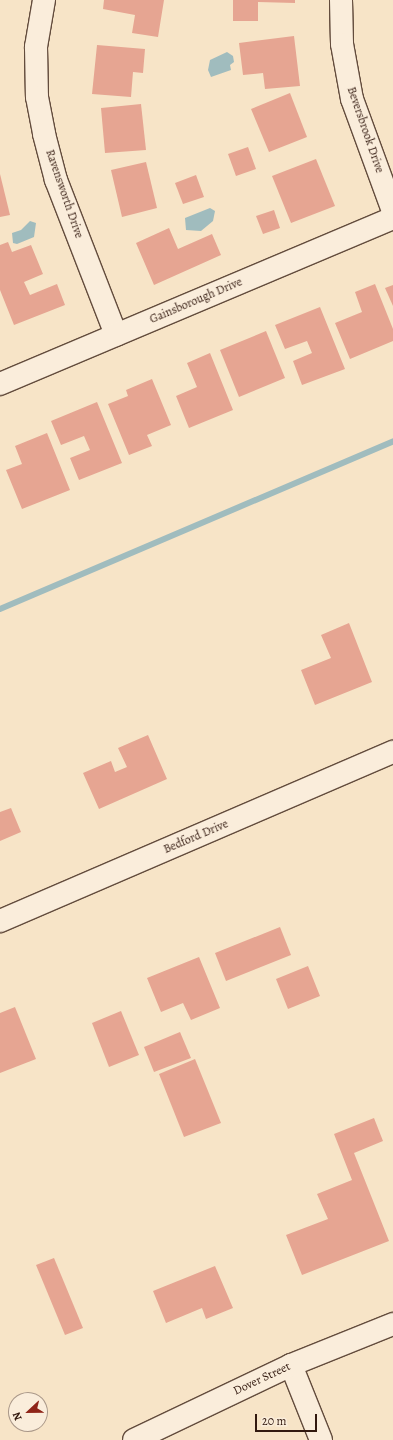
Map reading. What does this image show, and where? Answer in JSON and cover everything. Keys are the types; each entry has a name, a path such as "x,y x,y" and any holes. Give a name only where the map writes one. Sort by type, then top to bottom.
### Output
{"street":[{"name":"Ravensworth Drive","path":"44,0 36,47 37,97 44,134 56,180 116,335"},
{"name":"Beversbrook Drive","path":"341,0 342,44 352,99 393,211"},
{"name":"Gainsborough Drive","path":"0,384 393,218"},
{"name":"Bedford Drive","path":"0,921 393,752"},
{"name":"Dover Street","path":"134,1440 291,1366 393,1324"},
{"path":"291,1366 321,1440"}],"water":[{"path":"227,52 233,56 234,62 230,65 231,70 211,77 208,70 210,60"},
{"path":"210,208 215,211 213,221 201,231 186,230 185,218"},
{"path":"30,221 36,223 34,237 17,244 13,243 12,233 21,230"}],"building":[{"path":"104,0 164,0 158,37 132,33 135,15 103,9"},
{"path":"233,0 295,0 295,3 258,2 258,21 233,21"},
{"path":"294,36 300,86 265,89 263,73 243,75 239,43"},
{"path":"97,45 145,49 143,73 133,72 131,97 92,94"},
{"path":"290,93 307,137 269,152 251,109"},
{"path":"141,104 146,150 105,153 101,108"},
{"path":"248,147 256,169 236,176 228,154"},
{"path":"316,159 335,206 291,223 272,176"},
{"path":"146,162 157,208 122,217 111,170"},
{"path":"0,174 10,215 0,217"},
{"path":"196,175 204,197 183,204 175,183"},
{"path":"274,210 280,228 263,234 256,216"},
{"path":"169,228 178,249 212,234 221,255 154,285 136,243"},
{"path":"8,242 12,252 31,245 43,274 24,282 30,295 57,284 65,305 14,325 0,290 0,245"},
{"path":"375,284 393,329 393,341 350,359 335,323 362,312 355,292"},
{"path":"393,285 393,306 385,288"},
{"path":"320,307 345,369 302,385 293,361 312,353 307,341 285,349 275,325"},
{"path":"266,331 285,378 239,397 220,350"},
{"path":"210,353 233,410 189,428 176,396 197,387 187,363"},
{"path":"152,379 171,425 147,435 152,446 129,455 108,404 128,396 126,390"},
{"path":"97,402 122,463 79,480 70,458 90,450 84,436 61,445 51,421"},
{"path":"47,433 70,490 22,509 6,470 22,464 15,446"},
{"path":"349,623 372,682 315,705 301,670 331,658 321,635"},
{"path":"148,735 167,779 99,809 83,773 111,761 115,772 127,767 118,748"},
{"path":"11,808 21,832 0,841 0,812"},
{"path":"280,927 291,955 226,981 215,953"},
{"path":"199,957 220,1008 191,1020 183,1003 161,1012 147,978"},
{"path":"308,966 320,996 288,1009 276,979"},
{"path":"15,1007 36,1059 0,1073 0,1013"},
{"path":"121,1011 139,1055 109,1067 92,1023"},
{"path":"180,1032 191,1058 154,1072 144,1047"},
{"path":"195,1059 221,1123 184,1137 159,1074"},
{"path":"374,1118 383,1141 354,1153 389,1241 302,1275 286,1235 328,1219 317,1194 352,1180 334,1134"},
{"path":"54,1258 83,1328 65,1335 36,1265"},
{"path":"215,1266 233,1308 206,1319 202,1308 166,1323 153,1291"}],"waterway":[{"path":"0,609 393,441"}]}
